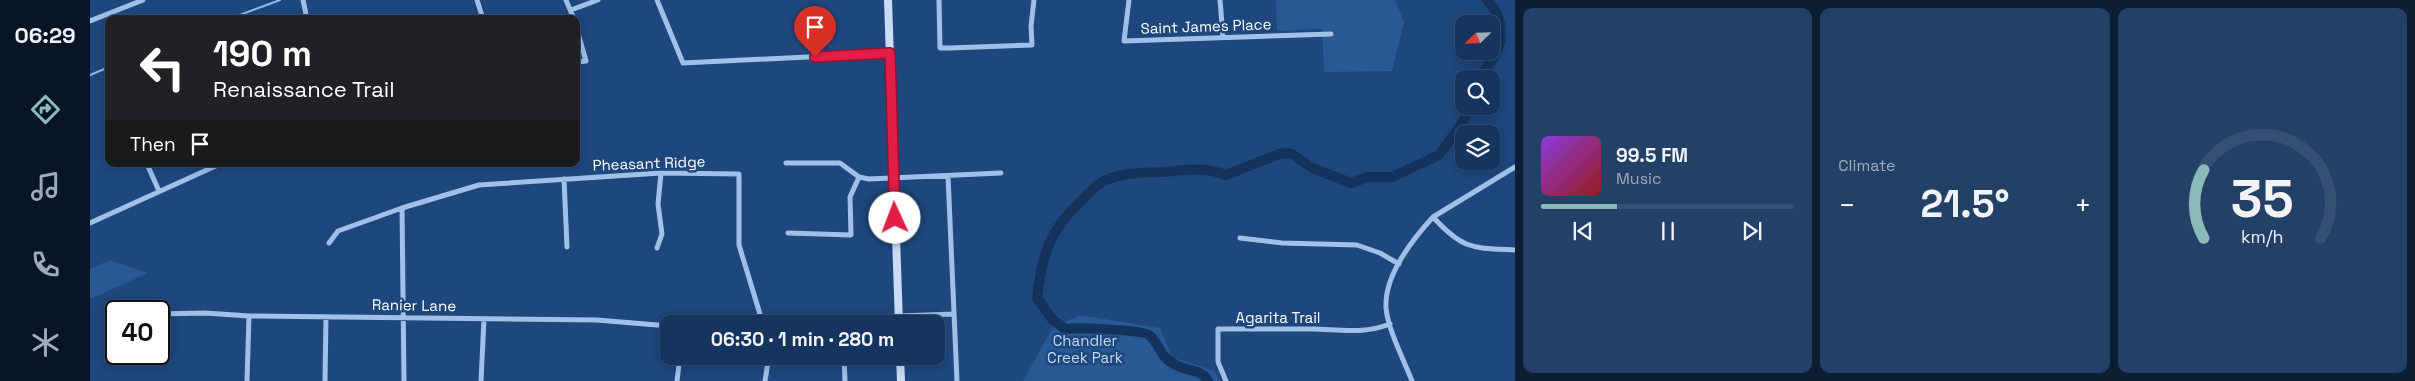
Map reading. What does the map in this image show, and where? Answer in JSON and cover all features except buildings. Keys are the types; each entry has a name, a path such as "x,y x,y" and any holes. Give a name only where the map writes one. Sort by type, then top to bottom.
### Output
{"street":[{"path":"105,15 143,0"},
{"path":"302,0 306,15"},
{"path":"477,0 482,15"},
{"path":"566,0 573,15"},
{"path":"571,10 598,0"},
{"path":"657,0 683,64 890,53"},
{"path":"888,0 899,315"},
{"path":"939,0 940,48 1032,45 1031,26 1034,0"},
{"name":"Saint James Place","path":"1129,0 1124,41 1331,34"},
{"path":"1220,0 1223,37"},
{"path":"90,21 105,15"},
{"path":"580,40 586,60 580,61"},
{"path":"786,164 830,161 840,163 858,178 1001,173"},
{"path":"148,167 159,191"},
{"path":"90,223 213,167"},
{"path":"1412,381 1390,324 1386,307 1386,297 1391,277 1424,227 1433,218 1515,167"},
{"path":"656,248 662,234 658,204 661,173"},
{"name":"Pheasant Ridge","path":"329,243 338,231 402,208 480,186 661,173 739,174 739,245 760,315"},
{"path":"948,176 957,381"},
{"path":"788,233 851,235 850,197 858,178"},
{"path":"564,179 567,247"},
{"path":"402,208 404,381"},
{"path":"1433,218 1454,239 1467,246 1515,250"},
{"path":"1240,238 1282,243 1357,245 1380,253 1399,264"},
{"name":"Ranier Lane","path":"170,314 597,320 660,325"},
{"path":"945,315 954,314"},
{"path":"247,381 249,316"},
{"path":"325,381 326,317"},
{"path":"481,381 484,319"},
{"name":"Agarita Trail","path":"1226,381 1218,362 1218,329 1318,329 1360,332 1390,324"},
{"path":"677,381 679,365"},
{"path":"765,381 768,365"},
{"path":"844,365 845,381"},
{"path":"900,365 901,381"}],"green space":[{"path":"1276,0 1395,0 1404,22 1392,71 1324,72 1322,29 1277,31"},
{"path":"110,260 148,273 90,299 90,269"},
{"name":"Chandler Creek Park","path":"1079,315 1160,328 1172,357 1215,371 1219,381 1023,381 1052,329"}],"waterway":[{"path":"240,15 280,0"},
{"path":"1485,70 1495,55 1501,30 1498,17 1487,0"},
{"path":"90,75 105,69"},
{"path":"1208,381 1203,375 1172,363 1163,355 1153,339 1144,333 1108,329 1065,329 1052,319 1037,298 1039,283 1049,244 1071,211 1102,182 1116,176 1195,169 1209,170 1226,175 1282,153 1292,154 1312,168 1351,183 1368,177 1392,177 1439,155 1466,115"}],"route":[{"path":"815,57 890,53 895,218"}]}
